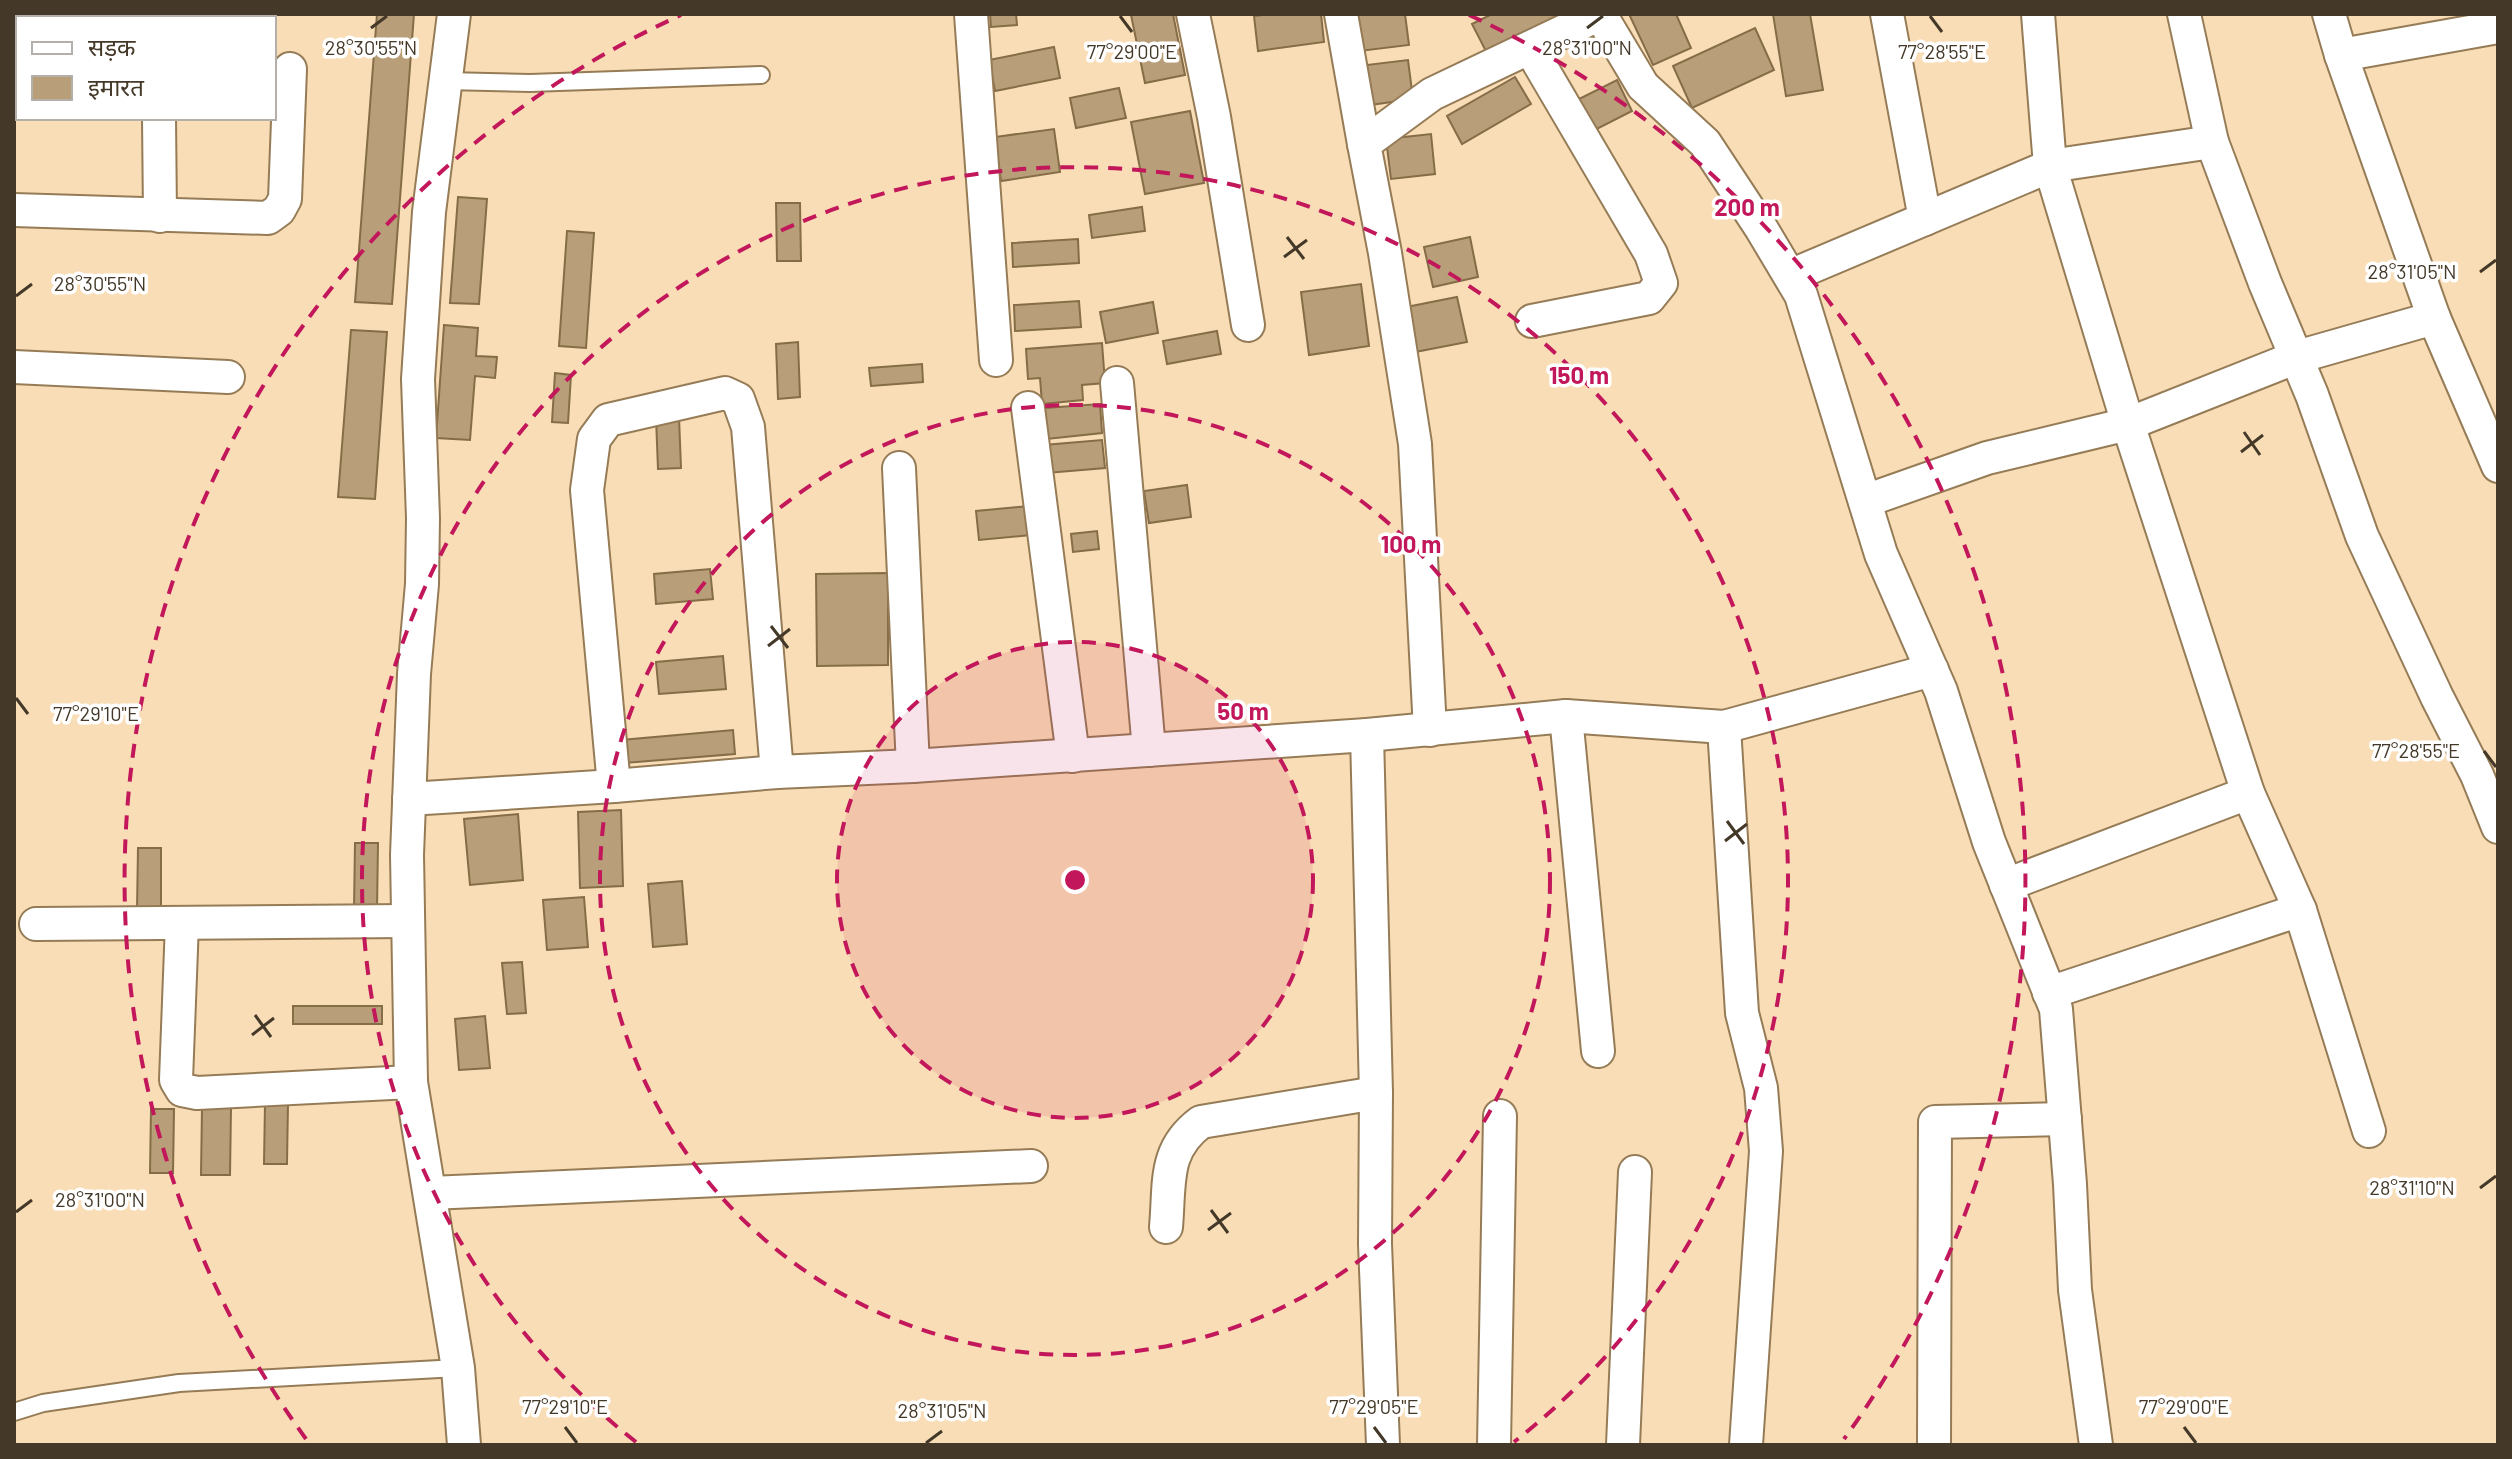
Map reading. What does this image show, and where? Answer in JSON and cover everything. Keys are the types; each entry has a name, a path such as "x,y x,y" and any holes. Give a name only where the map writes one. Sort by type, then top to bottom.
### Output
{"street":[{"path":"454,14 429,212 418,379 422,584 414,674 407,921 411,1082 458,1368 464,1445"},
{"path":"971,14 996,360"},
{"path":"1193,14 1214,117 1248,325"},
{"path":"1341,14 1385,253 1415,444 1430,730"},
{"path":"1364,144 1432,94 1600,14 1643,86 1705,143 1801,295 1881,554 1941,691 1989,842 2056,1009 2075,1290 2096,1445"},
{"path":"1887,14 1925,219"},
{"path":"2038,14 2050,166 2128,424 2248,793 2300,910 2369,1131"},
{"path":"2184,14 2212,142 2265,283 2297,357 2362,536 2477,775 2498,827"},
{"path":"2329,14 2434,318 2498,466"},
{"path":"2341,55 2498,27"},
{"path":"1530,48 1651,254 1661,283 1649,298 1532,321"},
{"path":"14,210 268,218 279,210 285,199 290,69"},
{"path":"159,120 160,216"},
{"path":"1790,276 2050,166 2212,142"},
{"path":"1865,501 1987,458 2128,424 2297,357 2434,318"},
{"path":"14,367 228,377"},
{"path":"1117,383 1149,750"},
{"path":"614,786 587,490 594,439 608,420 725,393 738,399 748,427 777,772"},
{"path":"1028,408 1073,756"},
{"path":"899,468 913,766"},
{"path":"409,799 777,772 1073,756 1367,735 1566,716 1724,727 1932,670"},
{"path":"1566,716 1598,1051"},
{"path":"1724,727 1742,1013 1761,1088 1766,1151 1746,1445"},
{"path":"1367,735 1376,1093 1375,1244 1383,1445"},
{"path":"2006,885 2248,793"},
{"path":"2049,993 2300,910"},
{"path":"36,924 407,921"},
{"path":"182,923 176,1080 182,1090 197,1093 411,1082"},
{"path":"1166,1227 1173,1153 1185,1134 1201,1122 1376,1093"},
{"path":"1494,1445 1500,1116"},
{"path":"1934,1445 1935,1122 2065,1119"},
{"path":"430,1193 1031,1166"},
{"path":"1623,1445 1635,1172"}],"lane":[{"path":"445,81 530,83 761,75"},
{"path":"14,1412 43,1403 179,1383 458,1368"}],"building":[{"path":"377,14 414,14 392,304 355,302"},
{"path":"990,14 1016,14 1017,25 991,27"},
{"path":"1173,14 1185,75 1145,83 1131,15"},
{"path":"1321,14 1324,42 1258,51 1254,16"},
{"path":"1355,14 1405,14 1409,45 1360,51"},
{"path":"1492,14 1559,14 1565,25 1492,63 1472,24"},
{"path":"1629,14 1676,14 1691,48 1653,65"},
{"path":"1773,14 1810,14 1823,90 1786,96"},
{"path":"1755,28 1774,70 1692,108 1673,66"},
{"path":"1054,47 1060,78 995,91 989,60"},
{"path":"1408,60 1413,99 1363,106 1358,66"},
{"path":"1515,77 1531,104 1462,144 1447,116"},
{"path":"1617,80 1632,111 1585,135 1569,104"},
{"path":"1119,88 1126,118 1076,128 1070,98"},
{"path":"1190,111 1204,183 1145,194 1131,122"},
{"path":"1054,129 1060,172 1001,181 995,137"},
{"path":"1431,134 1435,174 1391,179 1386,139"},
{"path":"458,197 487,199 479,304 450,303"},
{"path":"776,203 800,203 801,261 777,261"},
{"path":"1142,207 1145,231 1092,238 1089,215"},
{"path":"567,231 594,233 586,348 559,346"},
{"path":"1470,237 1478,277 1433,287 1424,247"},
{"path":"1078,239 1079,263 1013,267 1012,243"},
{"path":"1361,284 1369,346 1309,355 1301,292"},
{"path":"1457,297 1467,342 1410,353 1401,308"},
{"path":"1079,301 1081,327 1015,331 1014,305"},
{"path":"1153,302 1158,333 1106,343 1100,312"},
{"path":"444,325 478,328 476,356 497,357 495,378 475,376 470,440 436,438"},
{"path":"351,330 387,332 375,499 338,497"},
{"path":"1217,331 1221,354 1167,364 1163,341"},
{"path":"798,342 800,397 778,399 776,344"},
{"path":"1102,343 1105,383 1082,385 1083,400 1042,404 1040,378 1028,379 1026,349"},
{"path":"922,364 923,382 871,386 869,368"},
{"path":"555,373 571,375 568,423 552,422"},
{"path":"1100,404 1102,433 1047,439 1045,408"},
{"path":"679,417 681,468 658,469 656,418"},
{"path":"1102,440 1105,468 1047,473 1044,445"},
{"path":"1187,485 1191,517 1149,523 1144,491"},
{"path":"1039,505 1041,534 979,540 976,511"},
{"path":"1097,531 1099,549 1073,552 1071,534"},
{"path":"710,569 713,599 656,604 654,574"},
{"path":"888,573 888,665 817,666 816,574"},
{"path":"723,656 726,689 659,694 656,662"},
{"path":"733,730 735,754 612,764 610,741"},
{"path":"621,810 623,886 580,888 578,812"},
{"path":"518,814 523,880 470,885 464,819"},
{"path":"355,843 378,843 377,910 354,910"},
{"path":"138,848 161,848 161,911 137,911"},
{"path":"682,881 687,944 653,947 648,884"},
{"path":"584,897 588,947 547,950 543,900"},
{"path":"522,962 526,1013 507,1014 502,963"},
{"path":"293,1006 382,1006 382,1024 293,1024"},
{"path":"485,1016 490,1068 459,1070 455,1019"},
{"path":"265,1103 288,1103 287,1164 264,1164"},
{"path":"202,1108 231,1108 230,1175 201,1175"},
{"path":"151,1109 174,1109 173,1173 150,1173"}]}
